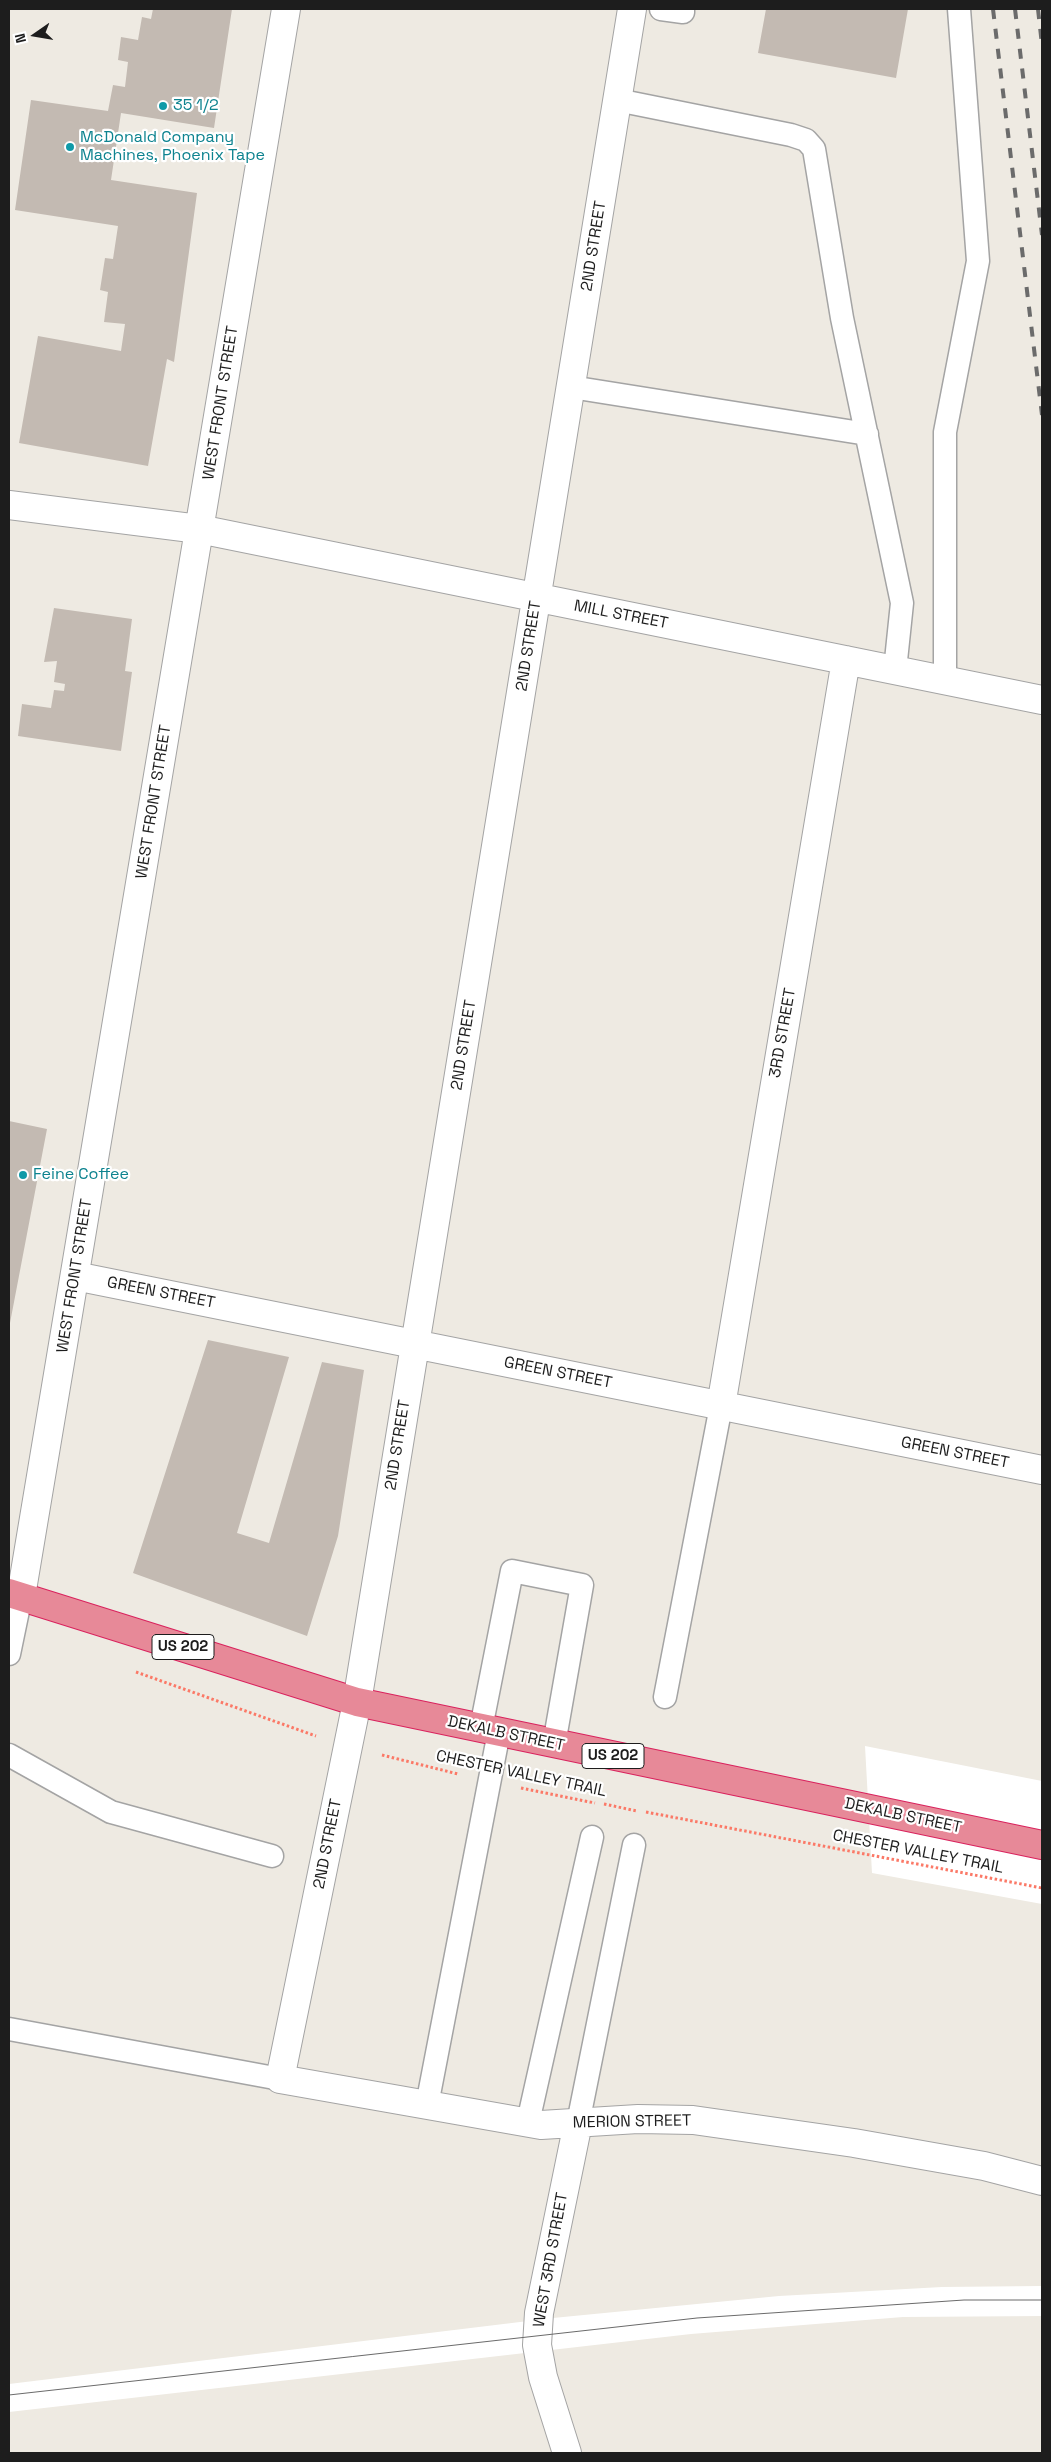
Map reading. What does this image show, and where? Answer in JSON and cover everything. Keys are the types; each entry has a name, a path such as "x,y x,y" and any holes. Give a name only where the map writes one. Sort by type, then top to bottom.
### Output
{"highway":[{"name":"DEKALB STREET","path":"15,1594 357,1702 1042,1845"}],"street":[{"name":"WEST FRONT STREET","path":"15,1594 75,1276 286,9"},
{"name":"2ND STREET","path":"280,2079 357,1702 632,9"},
{"name":"MILL STREET","path":"9,505 199,529 1042,700"},
{"name":"3RD STREET","path":"721,1406 846,660"},
{"name":"GREEN STREET","path":"75,1276 1042,1470"},
{"name":"MERION STREET","path":"280,2079 541,2125 638,2119 693,2120 984,2166 1042,2181"},
{"name":"WEST 3RD STREET","path":"567,2453 543,2377 538,2337 539,2313 578,2123"}],"lane":[{"path":"661,9 683,12 683,9"},
{"path":"945,680 945,432 978,261 959,9"},
{"path":"617,100 791,134 806,140 814,149 842,318 902,602 896,670"},
{"path":"571,387 867,434"},
{"path":"665,1697 721,1406"},
{"path":"427,2105 490,1781 490,1730 512,1571 582,1585 554,1744"},
{"path":"9,1654 15,1594"},
{"path":"9,1754 111,1812 272,1856"},
{"path":"528,2122 592,1837"},
{"path":"578,2123 634,1845"},
{"path":"9,2029 280,2079"}],"path":[{"name":"CHESTER VALLEY TRAIL","path":"132,1671 347,1747 490,1781 1042,1888"}],"pier":[{"path":"865,1746 1042,1781 1042,1904 872,1873"},
{"path":"1042,2286 1042,2316 903,2317 691,2334 9,2412 9,2384 553,2318 779,2296 942,2287"}],"building":[{"path":"153,9 232,9 214,128 121,113 111,180 197,193 174,362 167,359 148,466 19,443 38,336 121,351 125,324 104,322 108,292 100,290 105,258 113,259 118,226 15,210 31,100 108,111 113,85 125,87 128,62 118,60 121,37 138,40 142,17 151,19"},
{"path":"766,9 908,9 896,78 758,53"},
{"path":"54,608 132,619 125,671 132,672 121,751 18,736 22,704 51,708 54,690 64,691 65,684 54,682 57,661 44,662"},
{"name":"Feine Coffee","path":"9,1121 47,1129 10,1323 9,1323"},
{"path":"208,1340 289,1357 237,1533 269,1543 322,1362 364,1370 338,1536 307,1636 133,1573"}],"tram line":[{"path":"9,2395 697,2318 964,2300 1042,2300"}],"railway":[{"path":"993,9 1042,415"},
{"path":"1015,9 1042,235"},
{"path":"1038,9 1042,45"}],"place":[{"name":"35 1/2","path":"163,106"},
{"name":"McDonald Company Machines, Phoenix Tape","path":"70,147"},
{"name":"Feine Coffee","path":"23,1175"}]}
